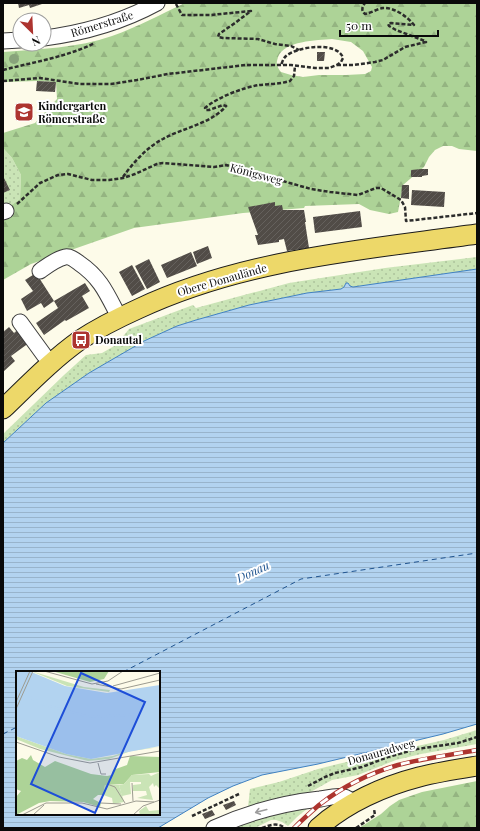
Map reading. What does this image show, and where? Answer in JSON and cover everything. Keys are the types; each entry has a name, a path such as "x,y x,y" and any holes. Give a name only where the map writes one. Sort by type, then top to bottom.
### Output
{"main road":[{"name":"Obere Donaulände","path":"3,409 52,363 81,340 119,317 187,289 224,277 308,258 477,234"},
{"path":"320,826 355,803 392,786 444,771 477,766"}],"street":[{"name":"Römerstraße","path":"52,37 82,32 107,25 157,3"},
{"path":"40,271 65,257 75,260 89,270 102,284 119,317"},
{"path":"20,322 44,355 52,363"},
{"path":"223,826 244,816 262,810 314,799 340,797 355,803"}],"path":[{"path":"3,81 40,78 80,84 111,84 168,74 246,65 280,65 329,68 337,65 354,65 383,60 406,46 426,42 396,30 388,25 391,23 414,25 403,15 384,8 365,14 362,8 365,3"},
{"path":"176,4 182,15 251,11 219,34 218,37 258,39 275,44 291,46 300,50"},
{"path":"3,70 68,53 99,42"},
{"path":"280,65 292,52 313,46 324,47 340,52 343,58 337,65"},
{"path":"123,178 140,157 156,143 203,122 220,112 226,106 206,110 205,108 208,106 225,96 247,88 290,81 294,76 295,66"},
{"name":"Königsweg","path":"4,212 22,200 40,183 58,175 68,174 92,180 110,180 123,178 163,163 214,167 224,165 311,189 330,192 358,195 376,188 382,188 401,200 405,207 406,221 477,214"},
{"name":"Donauradweg","path":"304,789 325,777 362,767 388,757 417,749 458,743 477,737"},
{"path":"192,816 239,794"},
{"path":"356,828 375,815 374,809"},
{"path":"262,828 271,824 276,824 285,828"}],"green space":[{"path":"185,3 477,3 477,151 459,149 452,146 443,146 435,150 429,157 424,167 403,185 398,212 389,214 370,210 359,204 305,206 304,208 243,213 134,228 31,264 3,280 3,211 20,199 21,175 12,158 3,148 3,133 35,123 57,99 56,82 3,82 3,52 52,52 52,48 99,40 131,29","holes":["332,39 351,42 363,51 372,67 371,71 365,74 319,75 303,77 281,72 277,66 278,57 281,52 302,42"]},
{"path":"3,148 12,158 21,175 20,199 3,211"},
{"path":"477,257 477,269 353,287 346,283 341,289 307,293 249,305 177,326 144,341 89,373 46,403 3,443 3,434 86,355 102,353 116,345 129,329 193,305 196,308 289,283 385,268"},
{"path":"477,730 477,744 396,760 358,775 332,780 307,794 248,807 250,789 279,782 318,769 444,740"},
{"path":"477,781 477,828 359,828 399,800 422,792"},
{"path":"313,804 288,826 282,822 271,820 255,828 235,828 235,825"}],"water":[{"name":"Donau","path":"477,269 477,724 443,734 318,764 262,775 233,786 208,798 158,828 3,828 3,443 46,403 89,373 144,341 177,326 249,305 307,293 341,289 346,283 353,287"}],"building":[{"path":"18,3 45,3 30,8 29,5 19,8"},
{"path":"317,52 325,52 324,61 317,61"},
{"path":"37,81 56,82 55,92 36,91"},
{"path":"428,169 428,175 422,177 411,177 411,170"},
{"path":"3,176 10,190 3,193"},
{"path":"402,185 409,185 409,199 401,198"},
{"path":"412,190 445,192 444,207 411,205"},
{"path":"275,202 275,206 282,205 283,210 304,210 309,248 287,251 284,239 279,240 279,242 258,245 255,235 258,235 248,207"},
{"path":"360,211 362,227 315,233 313,217"},
{"path":"208,246 212,258 197,264 193,252"},
{"path":"191,252 197,266 167,278 161,265"},
{"path":"149,259 160,282 147,289 135,266"},
{"path":"132,265 145,289 132,296 119,272"},
{"path":"36,273 54,301 44,308 41,303 27,311 21,299 33,291 25,280"},
{"path":"85,283 90,291 82,296 89,308 66,321 65,320 44,335 36,323 58,308 54,301"},
{"path":"22,326 33,340 11,356 15,361 3,372 3,332 9,327 14,333"},
{"path":"234,801 236,805 226,810 223,805"},
{"path":"212,810 215,815 205,819 202,814"}],"ferry route":[{"path":"125,671 301,579 477,553"},
{"path":"3,734 16,728"}],"railway":[{"path":"294,828 328,798 367,776 398,765 428,758 477,750"}],"place":[{"name":"Kindergarten Römerstraße","path":"24,112"},
{"name":"Donautal","path":"81,340"}]}
